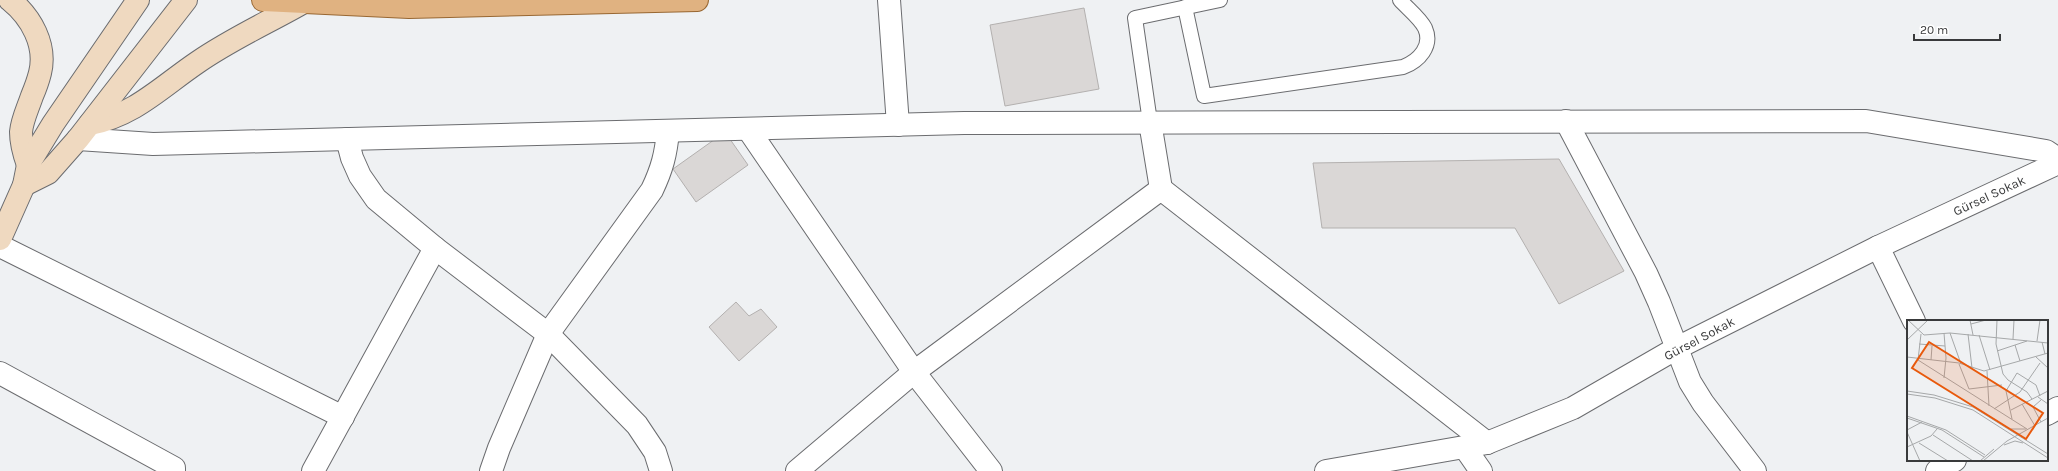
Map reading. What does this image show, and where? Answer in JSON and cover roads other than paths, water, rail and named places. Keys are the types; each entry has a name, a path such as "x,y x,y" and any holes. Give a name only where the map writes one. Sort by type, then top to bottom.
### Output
{"main road":[{"path":"10,0 18,6 33,26 39,40 42,56 40,72 21,131 26,175"},
{"path":"0,239 26,175 53,124 138,0"},
{"path":"26,175 48,173 84,132 186,0"},
{"path":"263,0 409,7 697,0"},
{"path":"84,132 136,107 209,55 304,2"}],"street":[{"path":"889,0 898,125"},
{"path":"84,132 153,144 898,125 1150,122 1866,121 2046,151 2058,159"},
{"path":"1150,122 1161,189 1487,443"},
{"path":"1566,122 1660,302 1690,382 1703,403 1755,471"},
{"path":"748,129 914,372 992,471"},
{"path":"491,471 499,448 548,334 652,190 661,171 666,154 668,131"},
{"path":"347,139 352,158 360,176 376,199 434,248 548,334 637,425 655,452 661,471"},
{"name":"Gürsel Sokak","path":"1326,471 1487,443 1573,408 1677,348 1878,246 2058,163"},
{"path":"797,471 914,372 1161,189"},
{"path":"0,246 343,417"},
{"path":"1878,246 1914,320"},
{"path":"313,471 434,248"},
{"path":"0,373 174,468 174,471"},
{"path":"2048,413 2058,408"},
{"path":"1465,448 1482,471"},
{"path":"1937,471 1954,461"}],"lane":[{"path":"1150,122 1134,18 1220,0"},
{"path":"1186,7 1204,96 1396,68 1412,64 1419,59 1424,51 1426,36 1425,28 1400,0"}]}
